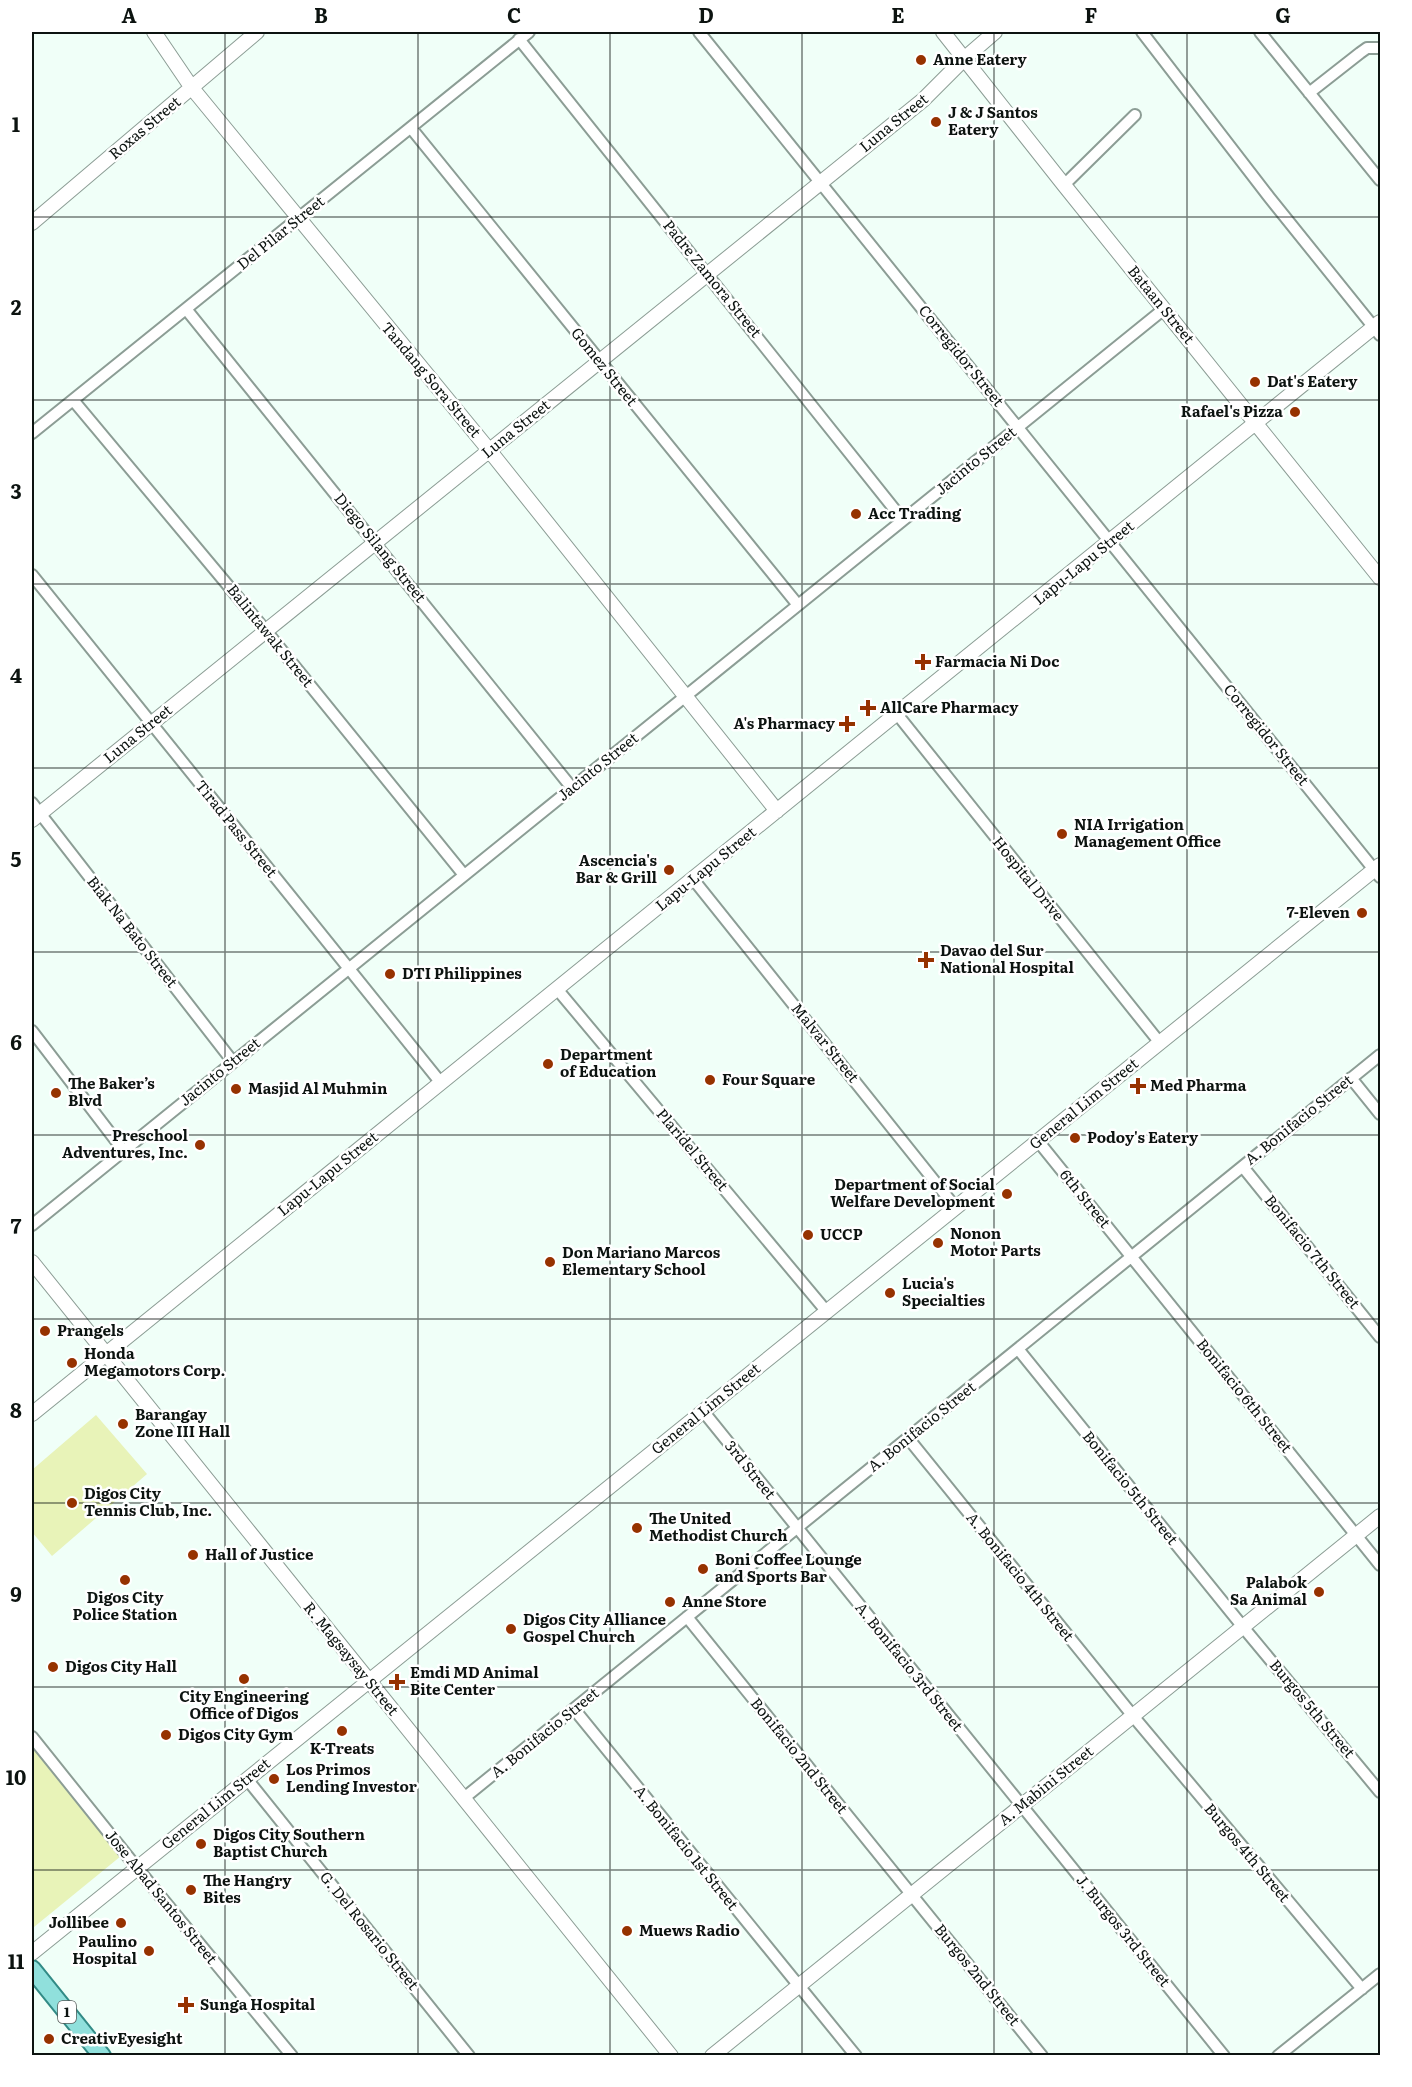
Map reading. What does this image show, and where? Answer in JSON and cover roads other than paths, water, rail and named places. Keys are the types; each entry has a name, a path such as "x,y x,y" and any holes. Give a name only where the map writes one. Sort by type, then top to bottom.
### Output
{"main road":[{"name":"1","path":"32,1968 102,2055"}],"street":[{"name":"Tandang Sora Street","path":"154,32 192,88 489,450 777,811"},
{"name":"Roxas Street","path":"32,223 257,32"},
{"name":"Del Pilar Street","path":"32,433 529,32"},
{"name":"Corregidor Street","path":"699,32 1378,871"},
{"name":"Bataan Street","path":"943,32 1380,578"},
{"name":"Luna Street","path":"34,812 266,631 923,100 995,32"},
{"path":"1142,32 1269,197 1378,329"},
{"path":"1260,32 1380,180"},
{"name":"Padre Zamora Street","path":"519,39 903,520"},
{"path":"1309,93 1360,52 1367,48 1380,48"},
{"path":"1064,185 1135,115"},
{"name":"Gomez Street","path":"411,128 798,605"},
{"name":"Diego Silang Street","path":"186,309 572,788"},
{"name":"Jacinto Street","path":"32,1225 1164,309"},
{"name":"Lapu-Lapu Street","path":"32,1414 1256,424 1378,329"},
{"name":"Balintawak Street","path":"73,400 266,631 464,875"},
{"name":"Tirad Pass Street","path":"32,575 441,1083"},
{"name":"Hospital Drive","path":"897,714 1160,1043"},
{"name":"Biak Na Bato Street","path":"34,812 233,1062"},
{"name":"General Lim Street","path":"32,1953 1038,1141 1378,871"},
{"name":"Malvar Street","path":"693,879 956,1208"},
{"name":"Plaridel Street","path":"557,989 826,1312"},
{"path":"32,1031 123,1150"},
{"name":"A. Bonifacio Street","path":"464,1798 1380,1055"},
{"path":"1352,1078 1380,1114"},
{"name":"6th Street","path":"1038,1141 1131,1257"},
{"name":"Bonifacio 7th Street","path":"1243,1167 1380,1337"},
{"name":"Bonifacio 6th Street","path":"1131,1257 1380,1565"},
{"name":"R. Magsaysay Street","path":"32,1262 671,2055"},
{"name":"Bonifacio 5th Street","path":"1018,1349 1243,1627"},
{"name":"3rd Street","path":"703,1411 797,1528"},
{"name":"A. Bonifacio 4th Street","path":"908,1438 1133,1716"},
{"name":"A. Mabini Street","path":"712,2055 1380,1516"},
{"name":"A. Bonifacio 3rd Street","path":"797,1528 1021,1806"},
{"name":"Bonifacio 2nd Street","path":"687,1617 912,1894"},
{"name":"Burgos 5th Street","path":"1243,1627 1380,1792"},
{"name":"A. Bonifacio 1st Street","path":"574,1709 856,2055"},
{"name":"Burgos 4th Street","path":"1133,1716 1362,1989"},
{"name":"Jose Abad Santos Street","path":"32,1737 292,2055"},
{"name":"G. Del Rosario Street","path":"247,1779 469,2055"},
{"name":"J. Burgos 3rd Street","path":"1021,1806 1224,2055"},
{"name":"Burgos 2nd Street","path":"912,1894 1042,2055"},
{"path":"1278,2055 1380,1974"}],"place":[{"name":"Anne Eatery","path":"921,60"},
{"name":"J & J Santos Eatery","path":"936,122"},
{"name":"Dat's Eatery","path":"1255,382"},
{"name":"Rafael's Pizza","path":"1295,412"},
{"name":"Acc Trading","path":"856,514"},
{"name":"Farmacia Ni Doc","path":"923,662"},
{"name":"AllCare Pharmacy","path":"868,708"},
{"name":"A's Pharmacy","path":"847,724"},
{"name":"NIA Irrigation Management Office","path":"1062,834"},
{"name":"Ascencia's Bar & Grill","path":"669,870"},
{"name":"7-Eleven","path":"1362,913"},
{"name":"Davao del Sur National Hospital","path":"926,960"},
{"name":"DTI Philippines","path":"390,974"},
{"name":"Department of Education","path":"548,1064"},
{"name":"Four Square","path":"710,1080"},
{"name":"Med Pharma","path":"1138,1086"},
{"name":"Masjid Al Muhmin","path":"236,1089"},
{"name":"The Baker’s Blvd","path":"56,1093"},
{"name":"Podoy's Eatery","path":"1075,1138"},
{"name":"Preschool Adventures, Inc.","path":"200,1145"},
{"name":"Department of Social Welfare Development","path":"1007,1194"},
{"name":"UCCP","path":"808,1235"},
{"name":"Nonon Motor Parts","path":"938,1243"},
{"name":"Don Mariano Marcos Elementary School","path":"550,1262"},
{"name":"Lucia's Specialties","path":"890,1293"},
{"name":"Prangels","path":"45,1331"},
{"name":"Honda Megamotors Corp.","path":"72,1363"},
{"name":"Barangay Zone III Hall","path":"123,1424"},
{"name":"Digos City Tennis Club, Inc.","path":"72,1503"},
{"name":"The United Methodist Church","path":"637,1528"},
{"name":"Hall of Justice","path":"193,1555"},
{"name":"Boni Coffee Lounge and Sports Bar","path":"703,1569"},
{"name":"Digos City Police Station","path":"125,1580"},
{"name":"Palabok Sa Animal","path":"1319,1592"},
{"name":"Anne Store","path":"670,1602"},
{"name":"Digos City Alliance Gospel Church","path":"511,1629"},
{"name":"Digos City Hall","path":"53,1667"},
{"name":"City Engineering Office of Digos","path":"244,1679"},
{"name":"Emdi MD Animal Bite Center","path":"397,1682"},
{"name":"K-Treats","path":"342,1731"},
{"name":"Digos City Gym","path":"166,1735"},
{"name":"Los Primos Lending Investor","path":"274,1779"},
{"name":"Digos City Southern Baptist Church","path":"201,1844"},
{"name":"The Hangry Bites","path":"191,1890"},
{"name":"Jollibee","path":"121,1923"},
{"name":"Muews Radio","path":"627,1931"},
{"name":"Paulino Hospital","path":"149,1951"},
{"name":"Sunga Hospital","path":"186,2005"},
{"name":"CreativEyesight","path":"49,2039"}]}
